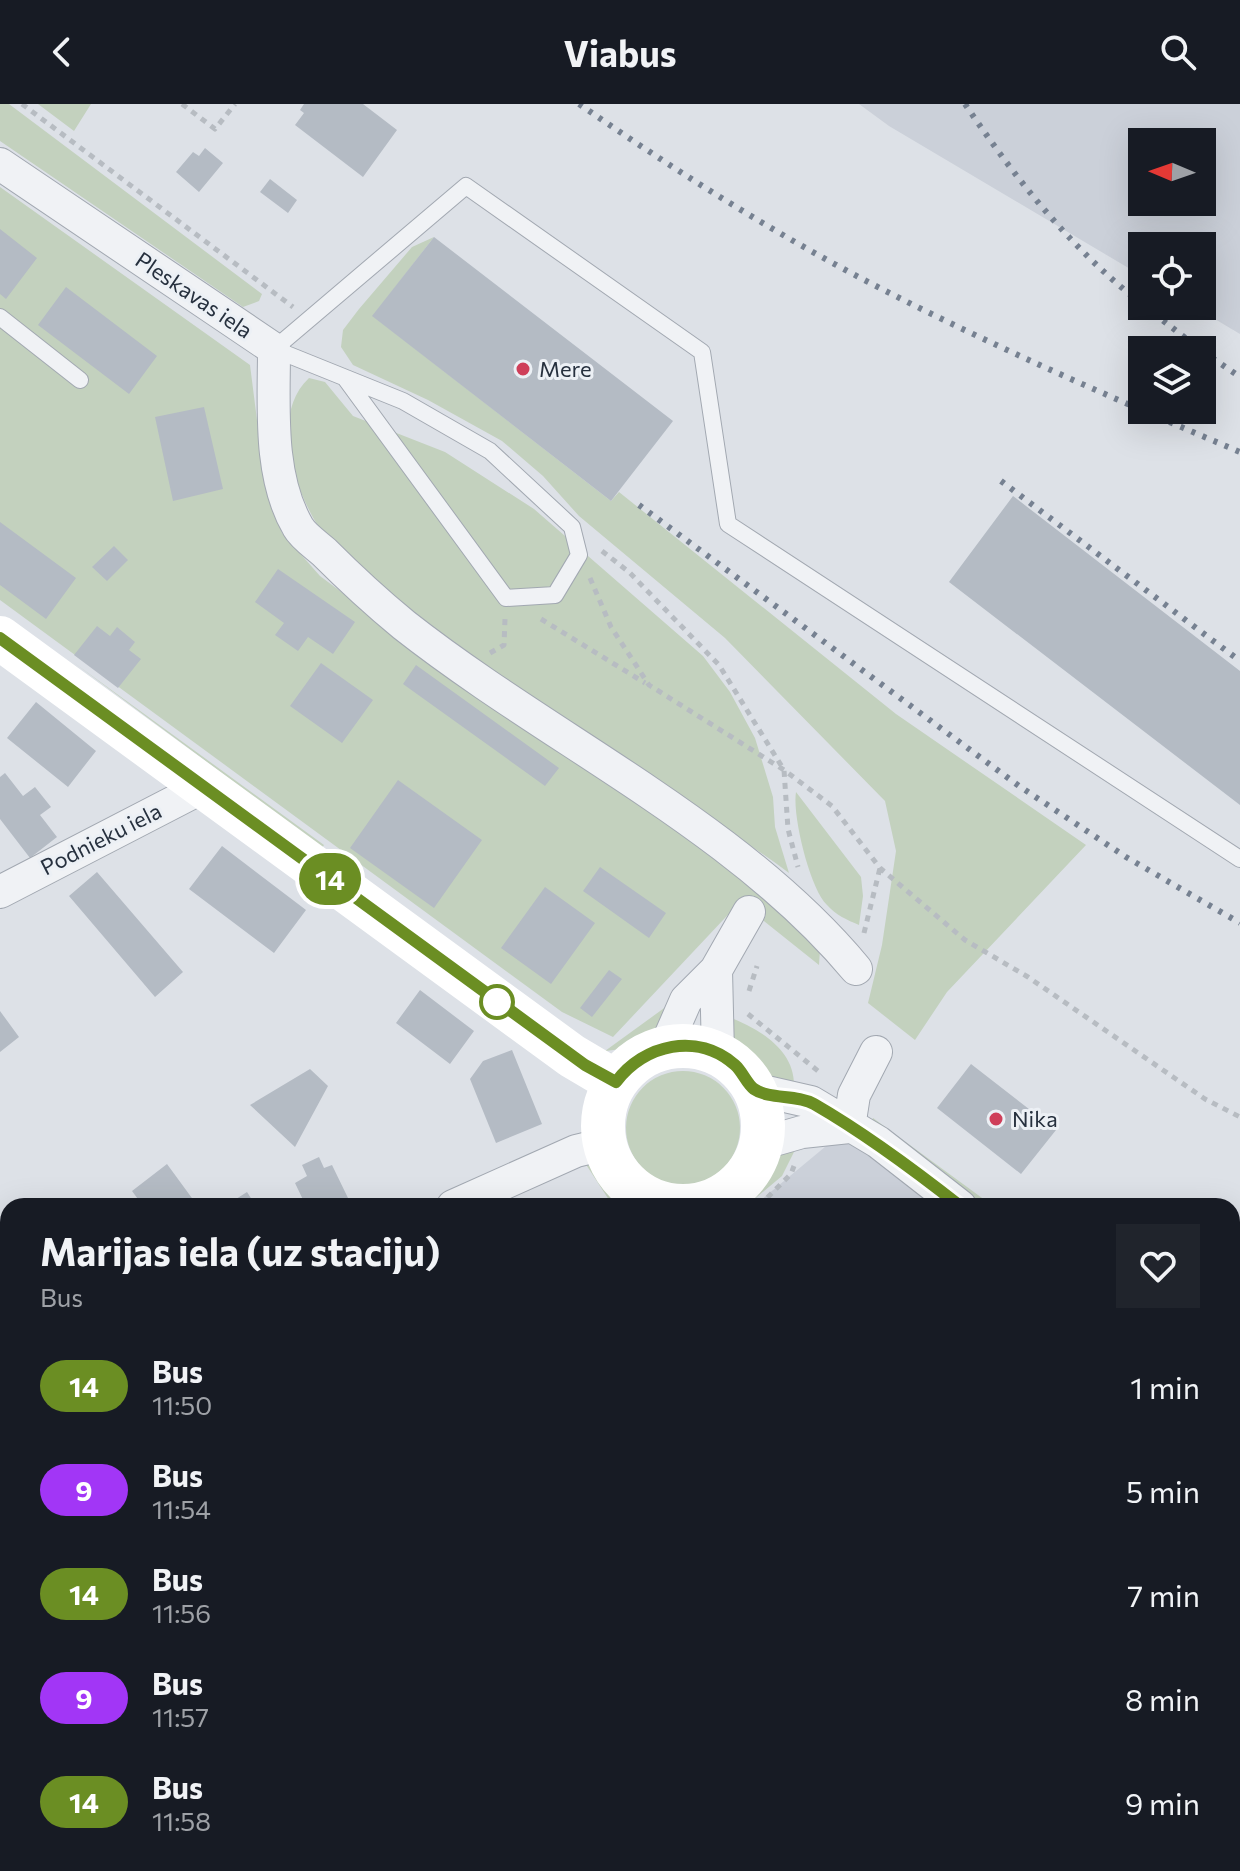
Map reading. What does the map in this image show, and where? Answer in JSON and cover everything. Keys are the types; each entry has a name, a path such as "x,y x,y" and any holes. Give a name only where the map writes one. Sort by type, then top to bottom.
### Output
{"street":[{"name":"Pleskavas iela","path":"0,164 274,349 275,460 298,528 375,602 462,671 647,793 777,887 811,918 856,969"},
{"path":"0,638 572,1056 616,1082"},
{"name":"Podnieku iela","path":"0,892 203,787"},
{"path":"665,1048 686,1000 716,970 749,912"},
{"path":"716,970 718,1054"},
{"path":"633,1197 605,1144 606,1105 616,1082 635,1061 665,1048 685,1045 718,1054 734,1064 754,1089 779,1149"},
{"path":"849,1127 854,1095 876,1052"},
{"path":"754,1089 811,1102 878,1142 950,1198"},
{"path":"711,1198 731,1189 754,1161 779,1149 802,1132 849,1127"},
{"path":"471,1198 576,1151 605,1144"}],"lane":[{"path":"345,378 506,598 555,595 579,555 572,527 490,451 403,401 274,349 466,186 702,352 728,524 1240,859"},
{"path":"0,317 80,380"}],"path":[{"path":"22,104 309,319"},
{"path":"182,104 215,129 235,104"},
{"path":"572,527 629,572 719,665 784,770 788,829 811,918"},
{"path":"579,555 611,627 649,685"},
{"path":"462,671 504,645 506,598 784,770 832,806 880,868 965,940 1028,977 1205,1099 1240,1117"},
{"path":"856,969 880,868"},
{"path":"744,1011 829,1078"},
{"path":"767,1198 791,1174 779,1149"}],"shaded area":[{"path":"859,104 1240,104 1240,334 1216,320 1216,232 1128,232 1128,268 889,126"},
{"path":"849,1127 938,1198 764,1198"}],"green space":[{"path":"0,104 9,104 262,294 259,301 243,307 0,141"},
{"path":"38,104 91,104 74,131"},
{"path":"0,187 250,365 259,436 282,533 320,576 443,668 754,878 820,949 819,965 740,902 613,1037 562,1012 0,600"},
{"path":"434,237 373,316 611,501 619,492 896,714 1086,845 947,992 915,1040 868,1003 882,945 896,851 885,801 725,638 579,516 543,476 502,441 428,400 353,365 341,347 343,330 359,309 412,247"},
{"path":"309,378 325,382 353,416 445,452 534,509 703,656 730,692 755,738 773,797 775,827 789,873 592,741 392,598 340,554 327,539 306,503 291,458 288,436 290,414 296,395"},
{"path":"73,662 324,845 322,848"},
{"path":"796,792 861,877 863,896 859,925 830,909 814,884 800,834"},
{"path":"667,1006 657,1036 639,1047 605,1051"},
{"path":"729,1017 774,1042 789,1062 794,1086 758,1070 742,1054"},
{"path":"683,1071 705,1075 723,1088 736,1106 740,1128 736,1150 723,1168 705,1181 683,1185 661,1181 643,1168 630,1150 626,1128 630,1106 643,1088 661,1075"},
{"path":"873,1118 982,1198 972,1198 871,1123"},
{"path":"797,1146 782,1176 756,1198 736,1198 759,1179 774,1157"},
{"path":"585,1163 602,1174 614,1198 608,1198"}],"building":[{"path":"304,104 363,104 397,130 363,177 295,125 304,113 300,110"},
{"path":"205,148 223,163 199,192 176,172 193,152 199,156"},
{"path":"270,179 297,200 288,213 260,192"},
{"path":"0,229 37,258 6,299 0,294"},
{"name":"Mere","path":"434,237 673,421 611,501 372,316"},
{"path":"66,287 157,356 129,394 38,325"},
{"path":"204,407 223,489 173,501 155,417"},
{"path":"1013,496 1240,671 1240,805 949,582"},
{"path":"0,522 76,578 46,619 0,585"},
{"path":"114,546 128,560 107,581 92,567"},
{"path":"278,569 355,622 333,654 308,637 298,651 275,635 284,623 255,602"},
{"path":"97,626 110,636 117,627 135,642 129,650 141,659 118,688 74,655"},
{"path":"321,663 373,700 342,743 290,706"},
{"path":"416,665 559,768 545,786 403,684"},
{"path":"36,702 96,751 68,787 7,738"},
{"path":"5,773 23,796 35,787 51,807 40,815 57,837 30,858 0,819 0,777"},
{"path":"398,780 482,840 434,908 350,848"},
{"path":"222,846 306,910 274,953 189,889"},
{"path":"600,867 666,913 649,938 583,891"},
{"path":"97,872 183,972 155,997 69,896"},
{"path":"545,887 595,923 551,984 501,948"},
{"path":"609,970 622,979 592,1017 580,1008"},
{"path":"420,990 474,1031 450,1064 396,1023"},
{"path":"0,1011 19,1037 0,1052"},
{"path":"512,1050 542,1124 496,1143 470,1079 483,1061"},
{"name":"Nika","path":"971,1064 1056,1130 1021,1174 937,1108"},
{"path":"310,1069 328,1086 295,1147 250,1105"},
{"path":"319,1157 324,1168 332,1165 348,1198 302,1198 295,1183 307,1176 302,1165"},
{"path":"167,1164 192,1198 137,1198 132,1191"}],"railway":[{"path":"579,104 724,199 874,285 1102,393 1240,452"},
{"path":"965,104 1046,211 1091,260 1128,293"},
{"path":"1162,320 1183,336"},
{"path":"1216,361 1240,377"},
{"path":"1001,481 1240,661"},
{"path":"639,505 1019,786 1126,857 1240,923"}],"bus line":[{"name":"14","path":"0,638 585,1065 616,1082 635,1061 650,1053 685,1045 702,1048 734,1064 754,1089 811,1102 878,1142 950,1198"}],"place":[{"name":"Mere","path":"523,369"},
{"name":"Nika","path":"996,1119"}]}
